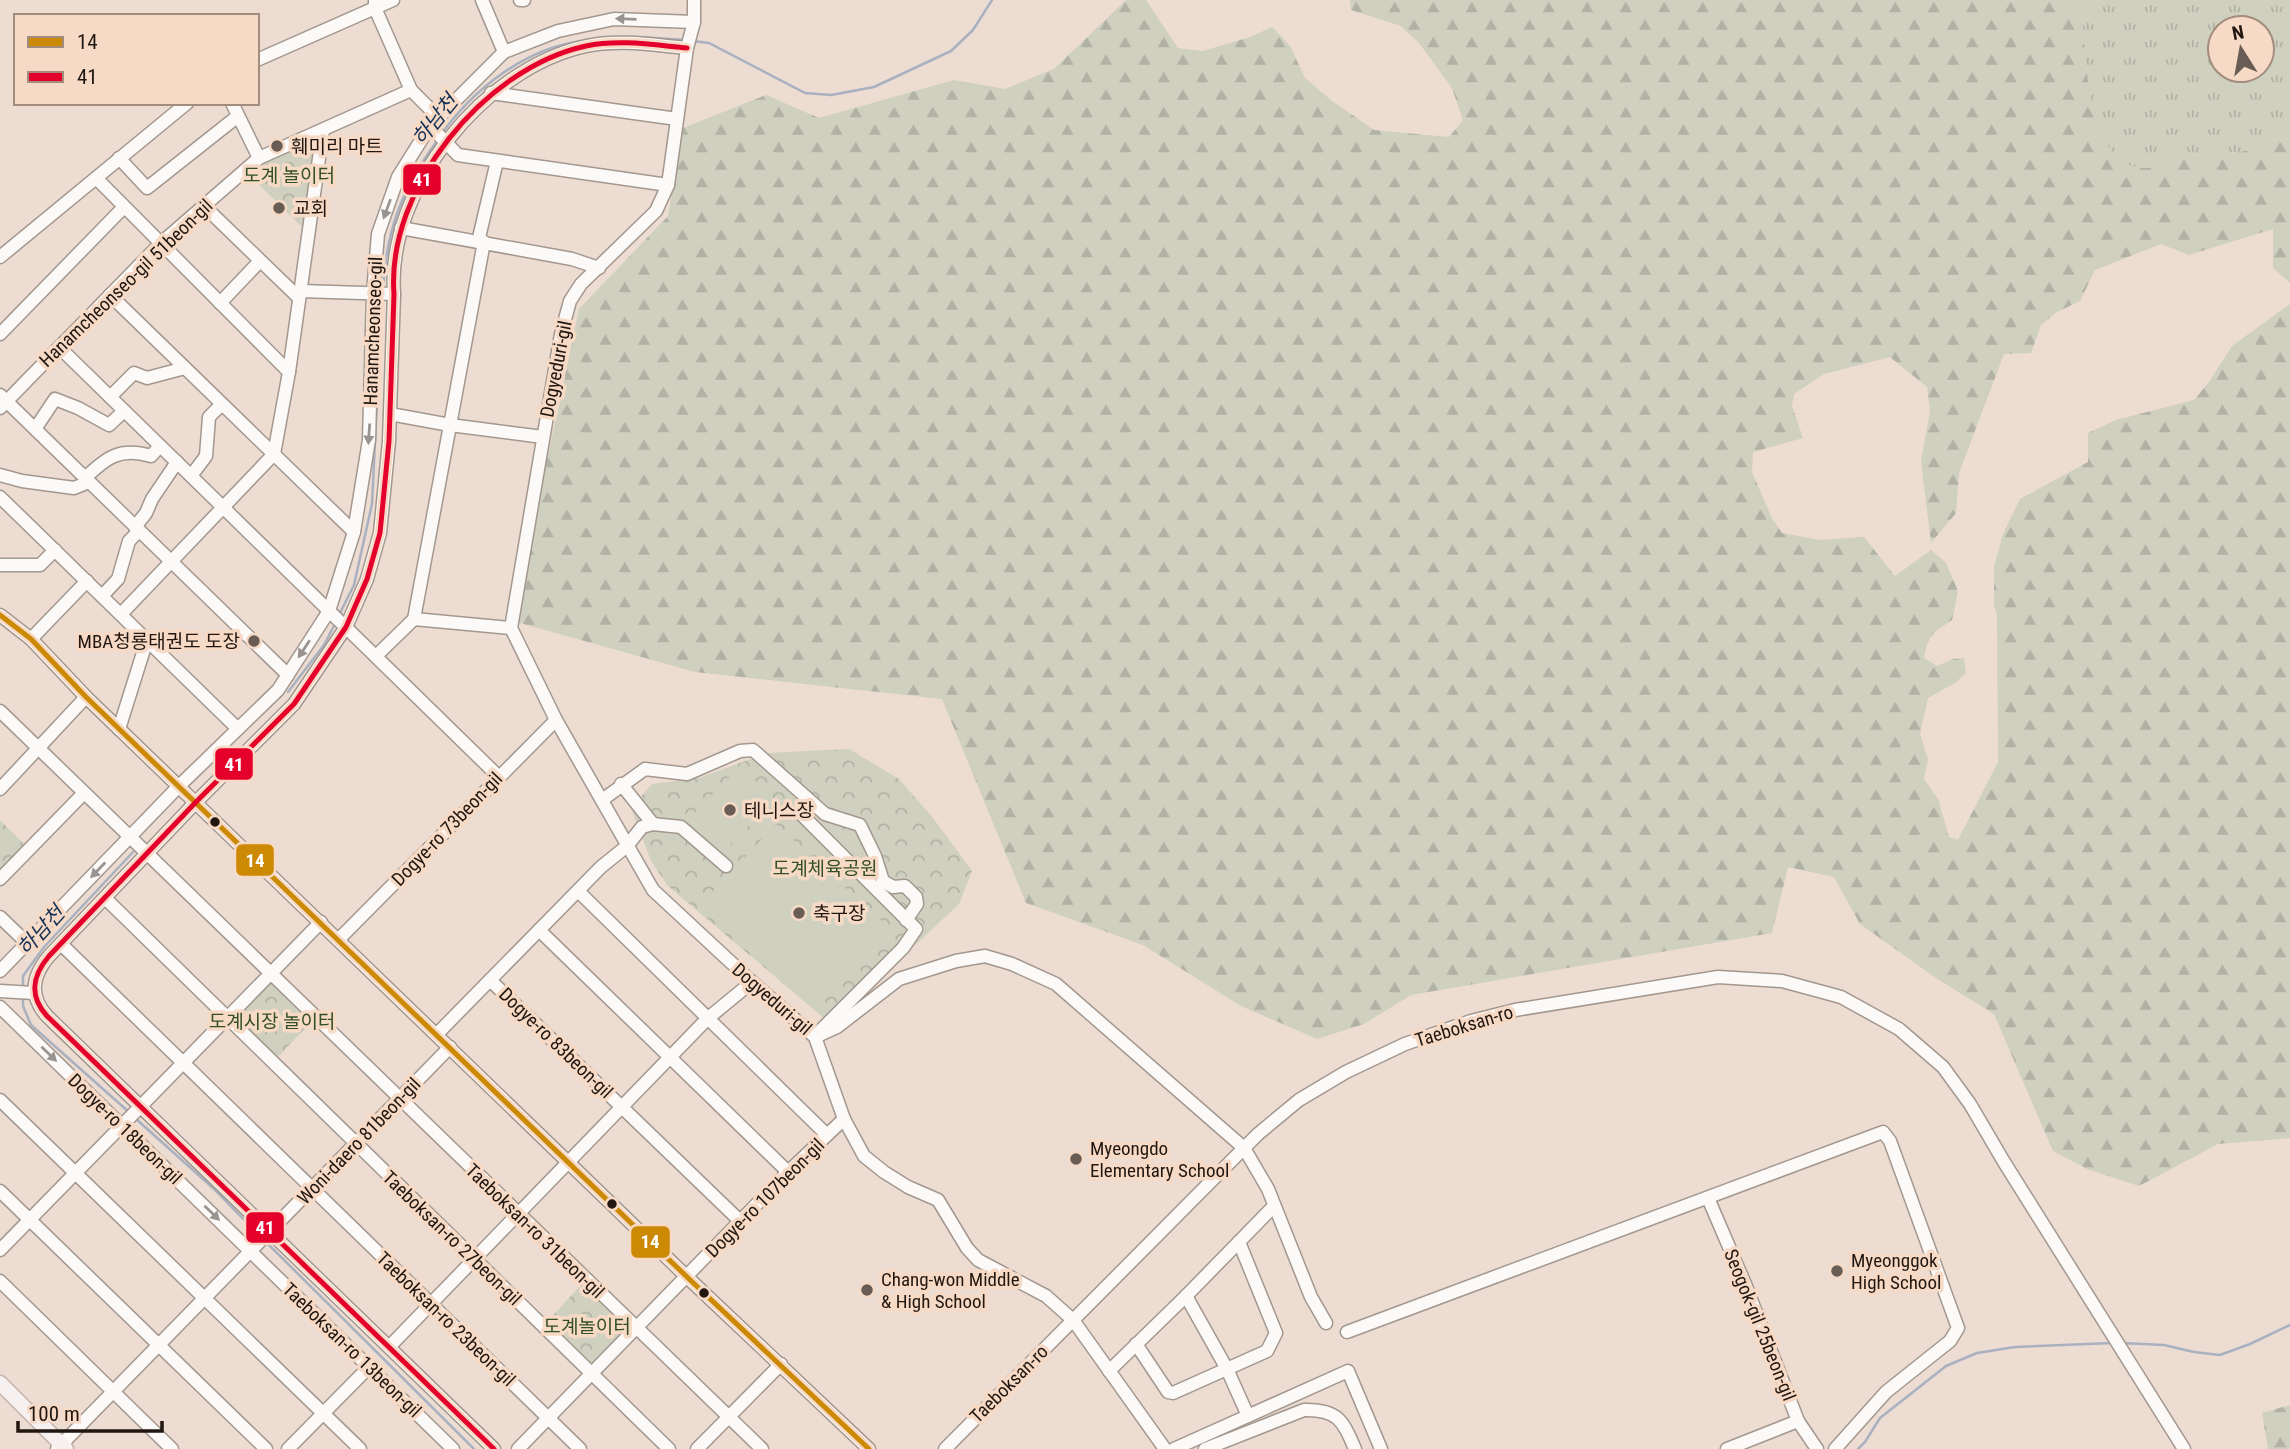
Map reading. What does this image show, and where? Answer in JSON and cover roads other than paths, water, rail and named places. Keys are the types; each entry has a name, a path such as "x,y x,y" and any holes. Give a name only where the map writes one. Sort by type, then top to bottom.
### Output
{"main road":[{"path":"0,1383 61,1448"}],"street":[{"path":"259,60 375,4 393,0"},
{"path":"482,0 504,52"},
{"name":"Dogyeduri-gil","path":"694,0 693,27 668,186 656,211 581,285 570,302 561,334 511,628 556,720 653,890 815,1037 844,1119 864,1156 908,1187 938,1200 967,1248 978,1259 1046,1296 1073,1320 1165,1449"},
{"path":"375,4 411,90 458,155 668,186"},
{"name":"Hanamcheonseo-gil","path":"0,971 179,786 278,690 337,619 369,440 383,294 378,234 398,177 504,52 558,31 614,19 693,27"},
{"path":"25,992 34,981 40,966 196,802 295,704 337,619 367,579 380,533 390,414 383,294 392,271 401,228 439,131 466,117 491,93 517,74 585,46 624,42 688,47"},
{"name":"Hanamcheonseo-gil 51beon-gil","path":"2,402 60,348 160,244 259,158 411,90"},
{"path":"491,93 677,119"},
{"path":"0,257 185,105"},
{"path":"233,105 259,158"},
{"path":"119,158 147,188 238,116"},
{"path":"121,614 274,454 289,372 323,130"},
{"path":"376,656 414,619 497,161"},
{"path":"96,178 289,372"},
{"path":"204,206 260,261 300,295 383,294"},
{"path":"0,334 123,208"},
{"path":"401,228 572,260 598,268"},
{"path":"220,303 260,261"},
{"path":"110,295 354,532"},
{"path":"60,348 498,776"},
{"path":"110,397 134,373 147,378 185,368"},
{"path":"35,429 55,400 78,408 109,425 124,411"},
{"path":"2,402 35,429 288,675"},
{"path":"191,476 206,456 209,417 222,404"},
{"path":"390,414 543,437"},
{"path":"0,475 22,481 74,488 87,480 101,463 110,458 134,451 151,456 160,446"},
{"path":"102,596 118,579 129,541 152,499 177,462"},
{"path":"0,497 238,729"},
{"path":"0,565 40,565 55,551"},
{"path":"31,639 87,581"},
{"path":"0,615 31,639 119,729 869,1449"},
{"path":"414,619 511,628"},
{"path":"119,729 148,640"},
{"path":"278,690 295,704"},
{"path":"0,789 86,697"},
{"name":"Taeboksan-ro 31beon-gil","path":"0,711 762,1449"},
{"name":"Dogye-ro 73beon-gil","path":"339,939 556,720"},
{"path":"602,800 645,769 687,774 740,751 753,750 825,814 860,825 883,881 893,887 905,886 916,897 917,904 906,920"},
{"path":"621,784 653,824 681,827 726,866"},
{"path":"0,879 84,793"},
{"path":"806,797 801,814 916,929 903,948 815,1037"},
{"name":"Dogye-ro 83beon-gil","path":"437,1034 578,891 627,846 642,827 653,824"},
{"path":"578,891 827,1135"},
{"name":"Taeboksan-ro 27beon-gil","path":"105,898 669,1449"},
{"path":"0,916 27,943"},
{"path":"0,1250 137,1107 321,922"},
{"path":"539,930 788,1172"},
{"name":"Taeboksan-ro 23beon-gil","path":"61,944 580,1449"},
{"path":"815,1037 837,1027 899,979 956,961 985,956 1012,964 1056,985 1244,1148 1268,1189 1311,1297 1326,1323"},
{"name":"Taeboksan-ro","path":"945,1449 1244,1148 1299,1100 1346,1072 1405,1044 1471,1021 1515,1010 1718,977 1783,981 1841,997 1899,1030 1943,1067 1970,1104 2184,1449"},
{"name":"Dogye-ro 83beon-gil","path":"490,980 741,1222"},
{"path":"389,1348 707,1019 752,982"},
{"path":"0,991 25,992 137,1107 494,1449"},
{"name":"Dogye-ro 18beon-gil","path":"0,1006 254,1248"},
{"name":"Woni-daero 81beon-gil","path":"61,1448 450,1047"},
{"path":"0,1100 360,1449"},
{"name":"Dogye-ro 107beon-gil","path":"518,1449 788,1172 844,1119"},
{"path":"1347,1332 1883,1132 1890,1141 1958,1328 1950,1341 1886,1392 1835,1449"},
{"path":"0,1191 265,1449"},
{"name":"Seogok-gil 25beon-gil","path":"1708,1198 1745,1284 1798,1421 1817,1449"},
{"path":"1109,1371 1274,1206"},
{"path":"1136,1345 1168,1392 1268,1351 1276,1333 1238,1242"},
{"name":"Taeboksan-ro 13beon-gil","path":"254,1248 453,1449"},
{"path":"0,1282 172,1449"},
{"path":"1186,1296 1227,1369 1248,1416"},
{"path":"697,1449 781,1364"},
{"path":"288,1449 370,1367"},
{"path":"1174,1449 1348,1371 1381,1449"},
{"path":"1205,1449 1304,1410 1322,1409 1343,1422 1355,1449"},
{"path":"1727,1449 1798,1421"}],"waterway":[{"name":"하남천","path":"693,41 709,43 805,93 831,95 874,87 951,51 973,30 992,0"},
{"name":"하남천","path":"637,37 686,40"},
{"name":"하남천","path":"442,133 470,101 503,73 541,52 582,41"},
{"name":"하남천","path":"383,290 388,248 398,211 414,176 437,141"},
{"name":"하남천","path":"340,613 354,585 372,504 382,296"},
{"name":"하남천","path":"288,692 324,645 336,622"},
{"name":"하남천","path":"23,987 23,976 44,947 134,851"},
{"name":"하남천","path":"23,997 23,1006 31,1025 130,1113"},
{"name":"하남천","path":"135,1118 214,1189 260,1236"},
{"name":"하남천","path":"267,1243 474,1449"},
{"path":"2122,1343 2164,1345 2220,1355 2290,1325"},
{"path":"1858,1449 1880,1418 1946,1366 1977,1353 2015,1347 2112,1343"}],"place":[{"name":"훼미리 마트","path":"277,146"},
{"name":"교회","path":"279,208"},
{"name":"MBA청룡태권도 도장","path":"254,641"},
{"name":"테니스장","path":"730,810"},
{"name":"축구장","path":"799,913"},
{"name":"Myeongdo Elementary School","path":"1076,1159"},
{"name":"Myeonggok High School","path":"1837,1271"},
{"name":"Chang-won Middle & High School","path":"867,1290"}],"park label":[{"name":"도계 놀이터","path":"289,175"},
{"name":"도계체육공원","path":"825,868"},
{"name":"도계시장 놀이터","path":"272,1021"},
{"name":"도계놀이터","path":"587,1326"}]}
